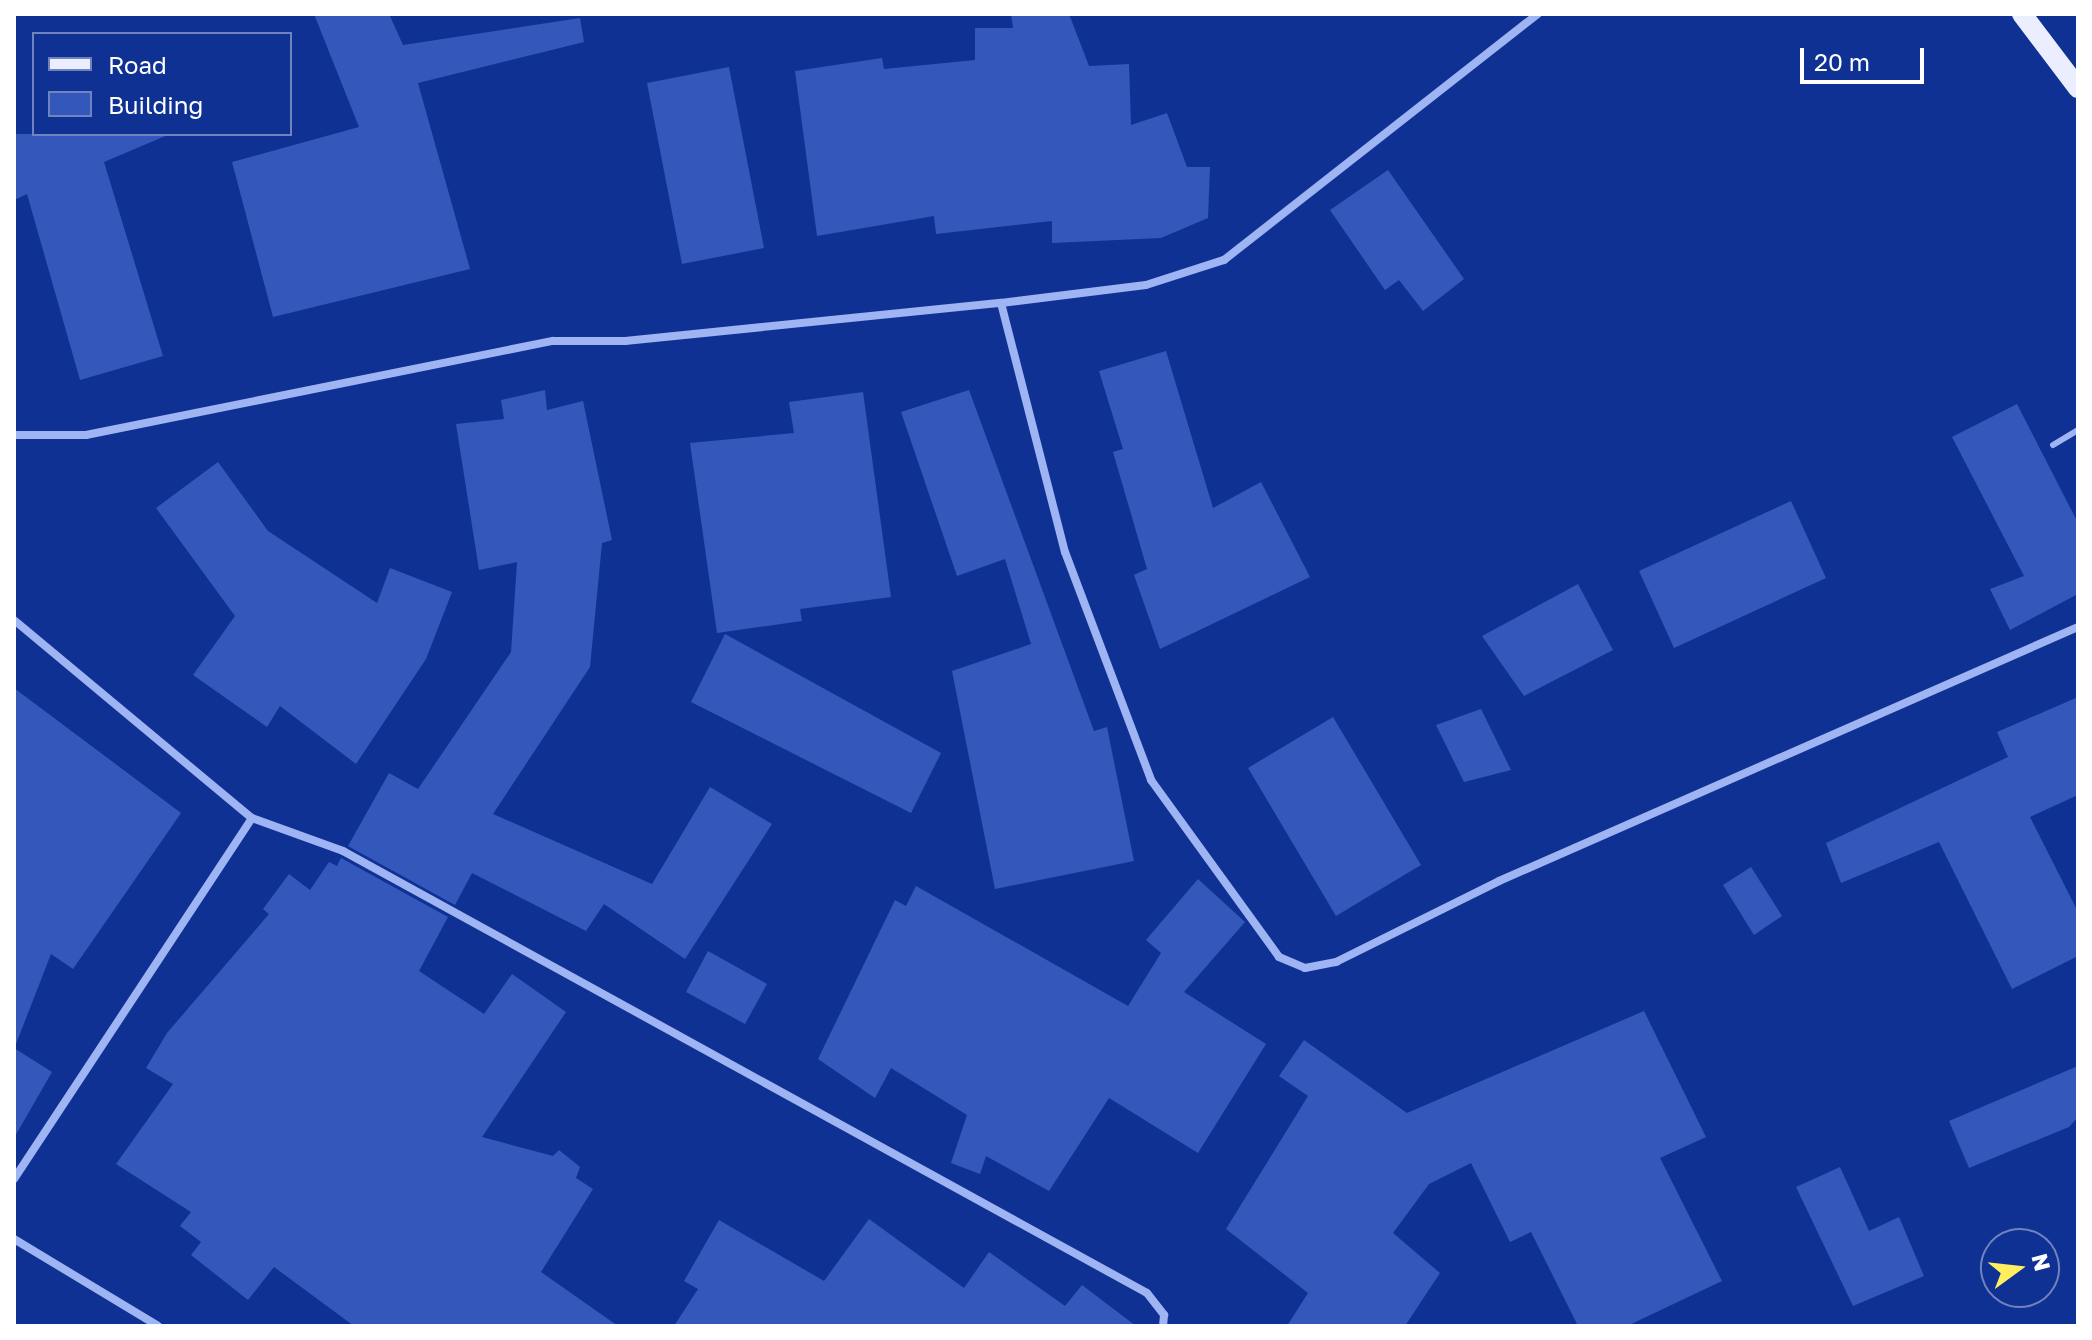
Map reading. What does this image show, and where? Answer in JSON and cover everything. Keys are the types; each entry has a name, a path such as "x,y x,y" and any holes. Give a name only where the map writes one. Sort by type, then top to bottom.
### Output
{"main road":[{"path":"2022,14 2078,88"}],"street":[{"path":"14,435 86,435 553,341 625,341 1001,303 1146,285 1224,260 1538,14"},
{"path":"1001,303 1065,552 1151,780 1279,957 1305,968 1336,962 1499,881 2078,627"},
{"path":"14,620 252,818 343,851 1147,1293 1164,1315 1163,1326"},
{"path":"14,1179 252,818"},
{"path":"14,1239 158,1326"}],"lane":[{"path":"2053,445 2078,430"}],"building":[{"path":"314,14 389,14 403,45 580,18 584,42 418,83 470,269 273,317 232,162 359,127"},
{"path":"1011,14 1069,14 1089,66 1129,64 1131,125 1167,113 1187,167 1210,167 1208,218 1161,238 1052,243 1052,221 936,234 934,216 817,236 795,71 882,58 884,69 975,60 975,28 1013,28"},
{"path":"729,67 764,248 682,264 647,83"},
{"path":"14,134 165,136 104,162 163,356 80,380 27,194 14,200"},
{"path":"1388,170 1464,279 1423,311 1399,280 1385,290 1330,210"},
{"path":"1166,351 1213,508 1261,482 1310,577 1160,649 1134,575 1147,569 1113,452 1123,449 1099,371"},
{"path":"545,390 547,410 583,401 612,540 602,543 590,667 493,814 652,884 710,787 772,824 685,959 604,904 586,931 472,873 455,905 348,846 389,773 418,789 511,652 517,562 479,570 456,424 504,419 501,400"},
{"path":"969,390 1094,731 1107,727 1134,861 995,889 952,671 1031,644 1005,559 957,576 901,412"},
{"path":"863,392 891,597 800,609 802,621 717,633 690,443 794,433 789,402"},
{"path":"2017,404 2078,523 2078,594 2010,630 1990,589 2024,576 1952,437"},
{"path":"218,462 268,531 377,603 390,568 452,592 426,659 356,764 280,706 267,727 193,675 235,616 156,508"},
{"path":"1791,501 1826,578 1674,648 1639,571"},
{"path":"1578,584 1613,650 1524,696 1482,636"},
{"path":"725,634 941,753 911,813 691,702"},
{"path":"14,688 181,813 73,969 51,954 16,1044"},
{"path":"2078,697 2078,795 2030,817 2078,912 2078,956 2012,989 1939,842 1841,883 1826,843 2008,757 1997,732"},
{"path":"1481,709 1511,770 1464,782 1436,725"},
{"path":"1333,717 1421,865 1336,916 1248,768"},
{"path":"341,858 448,917 419,971 484,1014 512,974 566,1012 482,1137 553,1156 559,1150 580,1167 576,1178 593,1189 541,1272 618,1326 354,1326 274,1267 248,1300 191,1255 201,1242 180,1226 191,1212 116,1164 173,1084 146,1068 167,1033 269,914 263,909 289,874 310,890 329,862 337,866"},
{"path":"1751,867 1782,916 1754,935 1723,885"},
{"path":"1198,879 1245,922 1184,992 1266,1044 1198,1153 1109,1098 1049,1191 986,1156 980,1174 951,1163 967,1115 891,1068 875,1098 818,1059 895,900 906,906 916,886 1128,1006 1161,953 1146,940"},
{"path":"708,951 767,984 745,1024 686,992"},
{"path":"1644,1011 1706,1137 1660,1158 1722,1281 1627,1326 1578,1326 1531,1232 1510,1242 1471,1163 1429,1184 1393,1233 1440,1273 1405,1326 1287,1326 1308,1293 1226,1229 1308,1096 1279,1076 1304,1040 1407,1113"},
{"path":"14,1048 52,1072 14,1138"},
{"path":"2078,1066 2078,1117 2069,1127 1969,1168 1949,1121"},
{"path":"1840,1167 1869,1231 1899,1217 1924,1276 1853,1306 1796,1187"},
{"path":"869,1219 964,1288 989,1252 1065,1306 1082,1285 1136,1326 674,1326 698,1289 684,1281 719,1220 824,1281"}]}
